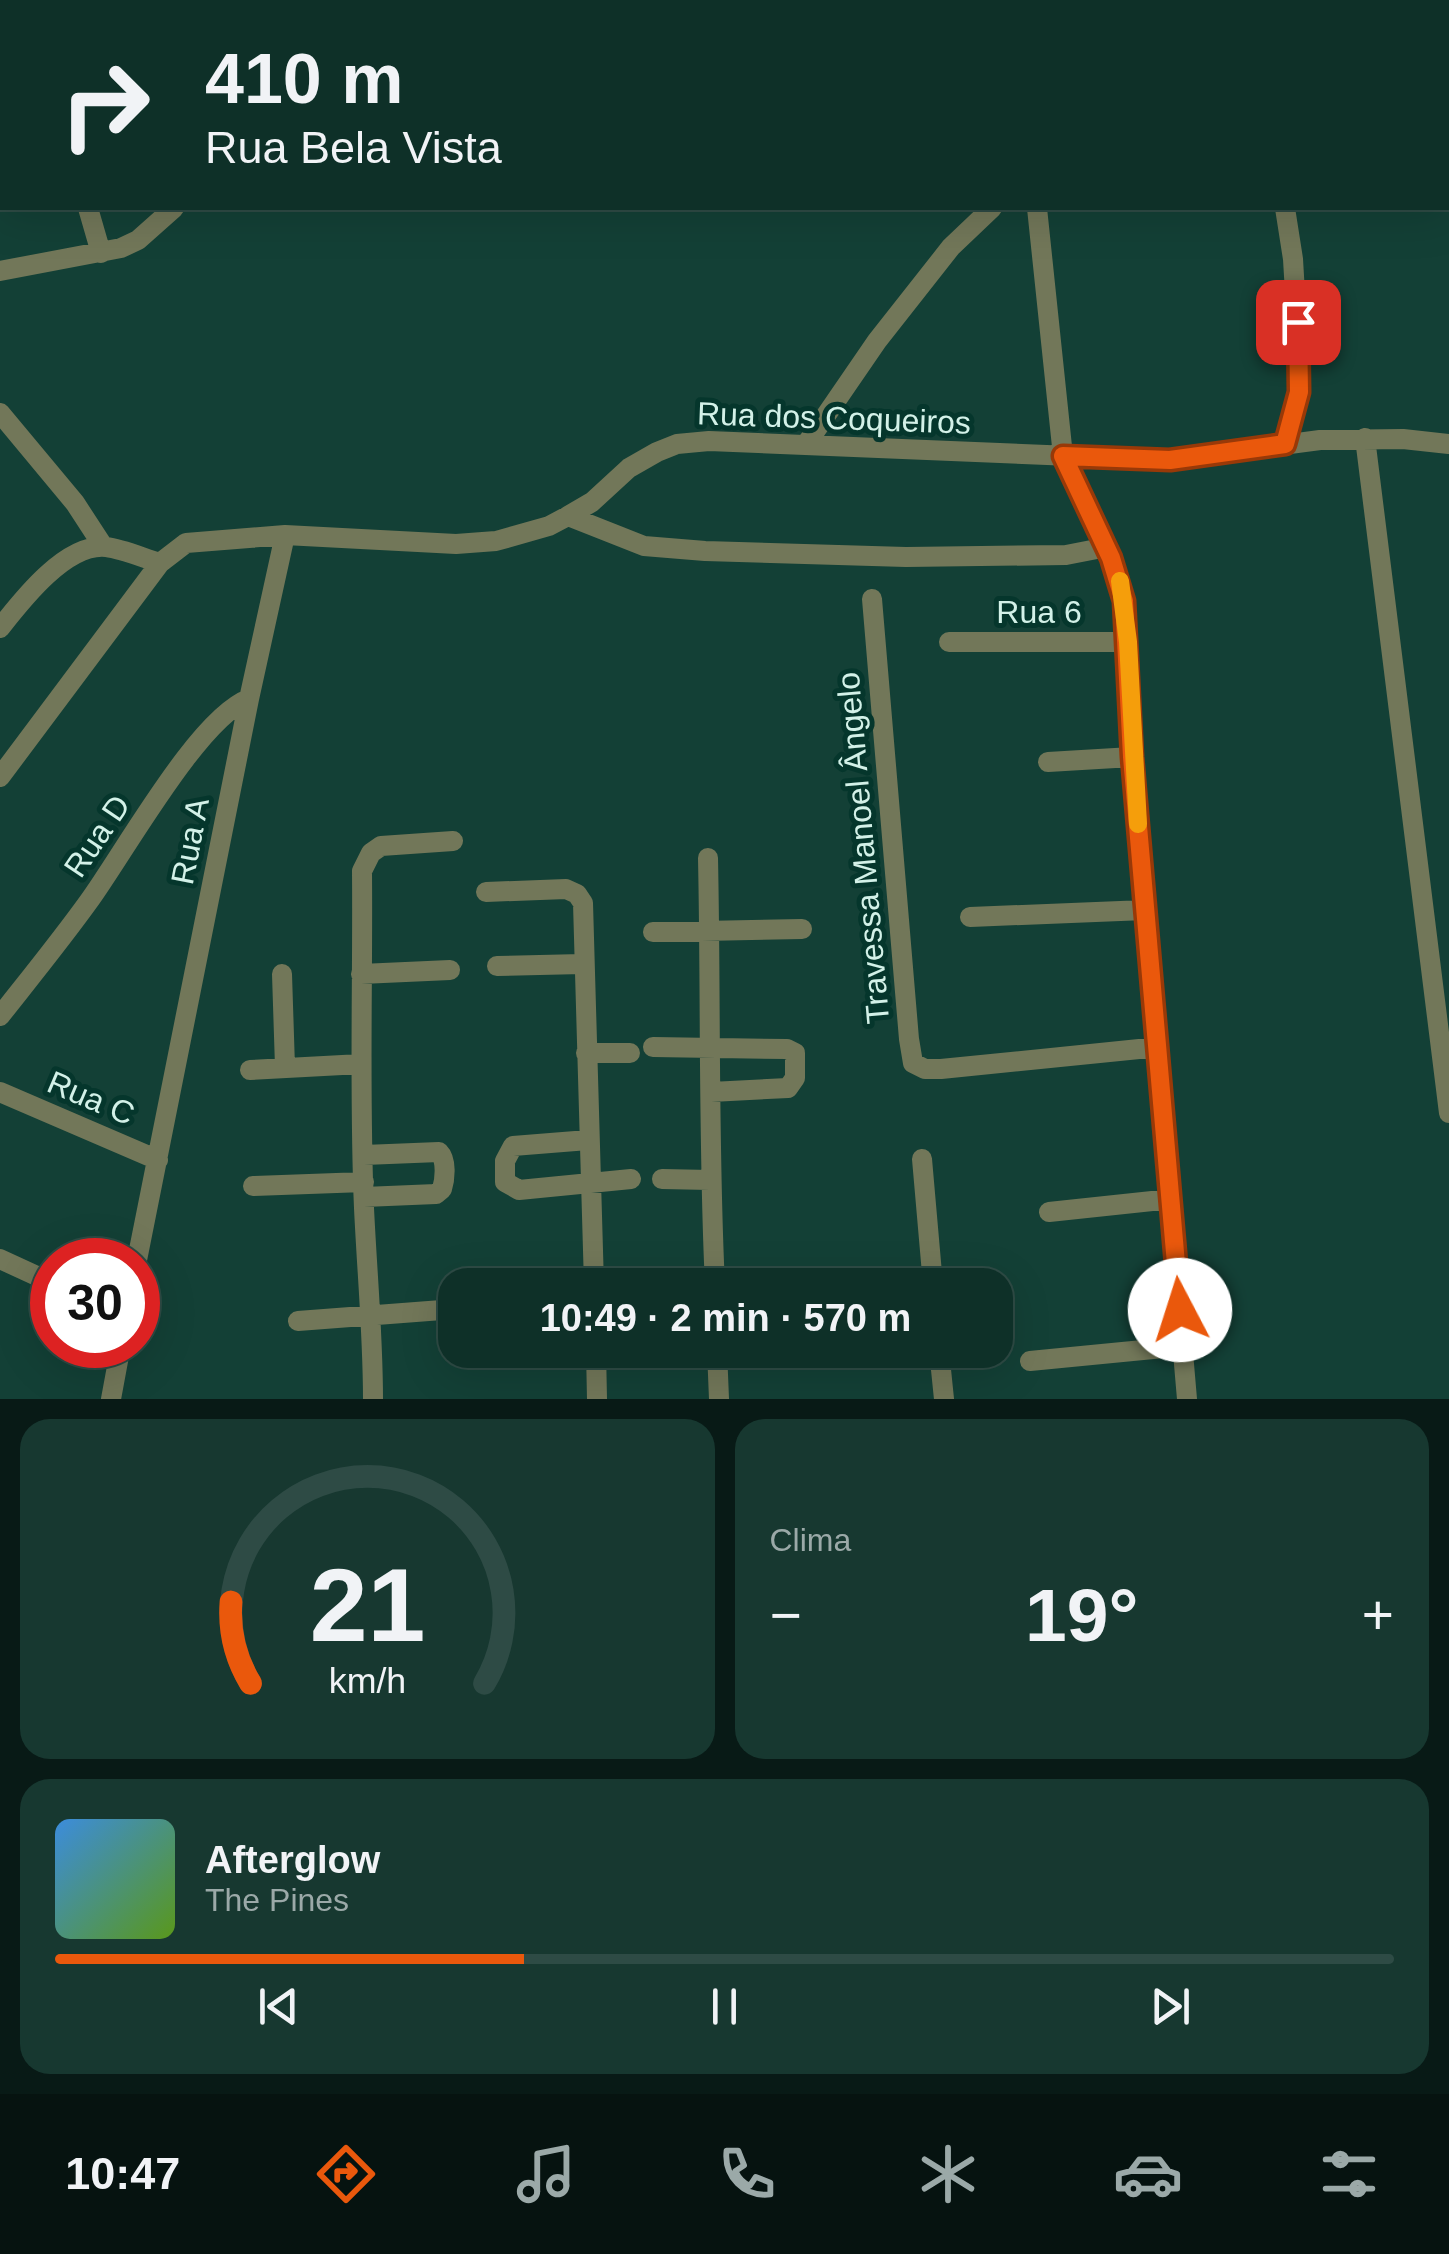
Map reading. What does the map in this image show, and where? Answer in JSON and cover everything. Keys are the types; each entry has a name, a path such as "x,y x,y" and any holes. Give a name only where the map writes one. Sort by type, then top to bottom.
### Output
{"street":[{"path":"89,210 101,253"},
{"path":"0,271 101,253 138,240 172,210"},
{"path":"807,442 877,341 951,247 990,210"},
{"path":"1037,210 1063,456 1121,582 1128,642 1132,757 1187,1399"},
{"path":"1285,210 1293,259 1300,378 1285,444"},
{"path":"0,413 74,503 103,546 160,563 0,776"},
{"path":"1366,438 1444,1036 1449,1113"},
{"name":"Rua dos Coqueiros","path":"160,563 186,543 285,534 456,544 527,534 592,502 629,468 656,452 677,444 708,441 807,442 1170,460 1285,444 1366,438 1449,444"},
{"path":"568,516 644,546 706,551 1066,555 1106,547"},
{"name":"Rua A","path":"142,1238 285,534"},
{"path":"0,628 29,592 58,566 103,546"},
{"name":"Travessa Manoel Ângelo","path":"872,599 911,1058 925,1069 941,1070 1158,1047"},
{"name":"Rua 6","path":"949,642 1128,642"},
{"name":"Rua D","path":"0,1016 88,902 192,749 224,712 249,698"},
{"path":"1048,762 1132,757"},
{"path":"373,1399 373,1316 360,1064 362,871 371,853 380,846 453,841"},
{"path":"708,858 714,1268"},
{"path":"486,892 566,889 575,892 583,903 593,1268"},
{"path":"970,917 1145,910"},
{"path":"652,932 802,929"},
{"path":"497,966 582,964"},
{"path":"362,974 450,970"},
{"path":"282,974 286,1067"},
{"path":"654,1047 787,1049 796,1056 796,1078 788,1088 711,1092"},
{"path":"586,1053 630,1053"},
{"path":"250,1070 360,1064"},
{"name":"Rua C","path":"0,1092 158,1160"},
{"path":"588,1140 513,1146 504,1161 504,1178 510,1187 519,1190 631,1179"},
{"path":"252,1186 436,1194 442,1189 444,1158 439,1152 364,1154"},
{"path":"922,1159 932,1268"},
{"path":"662,1180 710,1180"},
{"path":"1049,1212 1171,1200"},
{"path":"0,1259 30,1273"},
{"path":"298,1321 438,1311"},
{"path":"1030,1362 1184,1346"},
{"path":"111,1399 116,1368"},
{"path":"596,1368 597,1399"},
{"path":"718,1368 719,1399"},
{"path":"941,1368 944,1399"}],"slow traffic":[{"path":"1120,581 1128,642 1138,824"}],"route":[{"path":"1180,1310 1132,757 1124,601 1111,558 1063,456 1170,460 1285,444 1299,392 1298,322"}]}
